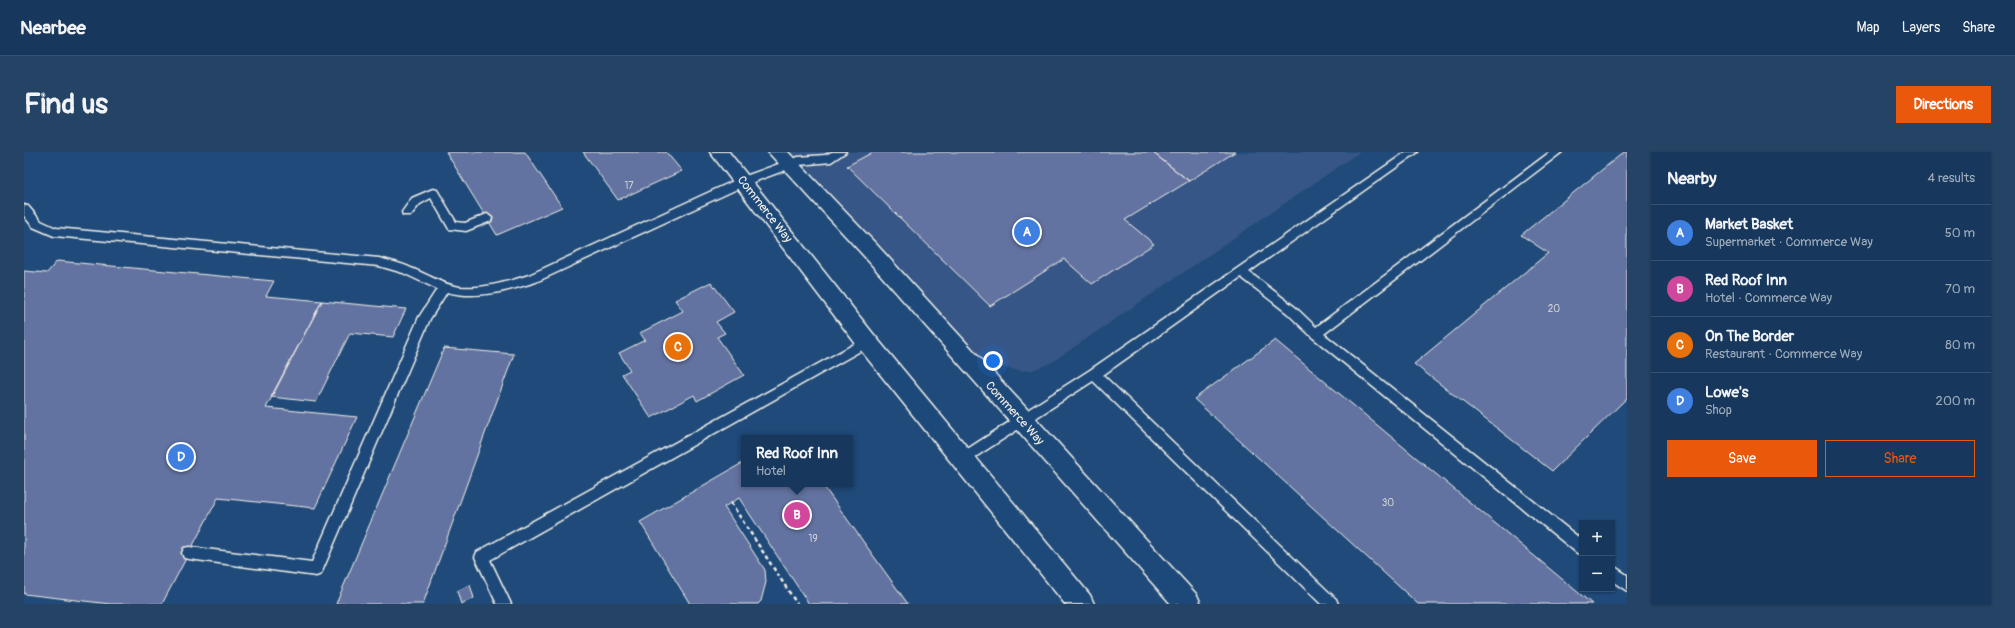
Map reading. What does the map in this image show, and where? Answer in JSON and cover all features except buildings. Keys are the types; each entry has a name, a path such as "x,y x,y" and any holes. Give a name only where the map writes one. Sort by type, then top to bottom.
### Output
{"street":[{"name":"Commerce Way","path":"719,152 744,181 867,342 1081,604"},
{"name":"Commerce Way","path":"792,157 870,250 1188,604"}],"lane":[{"path":"24,209 37,224 44,229 54,232 379,262 406,270 444,287 471,292 517,285 744,181 792,157 827,159 841,152"},
{"path":"962,459 1094,374 1413,152"},
{"path":"1316,334 1557,152"},
{"path":"407,212 416,200 433,193 453,226 466,226 487,218"},
{"path":"1242,272 1292,310 1316,334 1579,546"},
{"path":"189,553 316,569 425,317 444,287"},
{"path":"504,604 482,557 867,342"},
{"path":"1094,374 1331,604"},
{"path":"1615,574 1627,584"}],"path":[{"path":"731,503 797,604"}],"shaded area":[{"path":"788,152 1360,152 1051,363 1033,370 1021,371 995,366 973,353"}],"place":[{"name":"Market Basket","path":"1027,232"},
{"name":"On The Border","path":"678,347"},
{"name":"Lowe's","path":"181,457"},
{"name":"Red Roof Inn","path":"797,515"}]}
